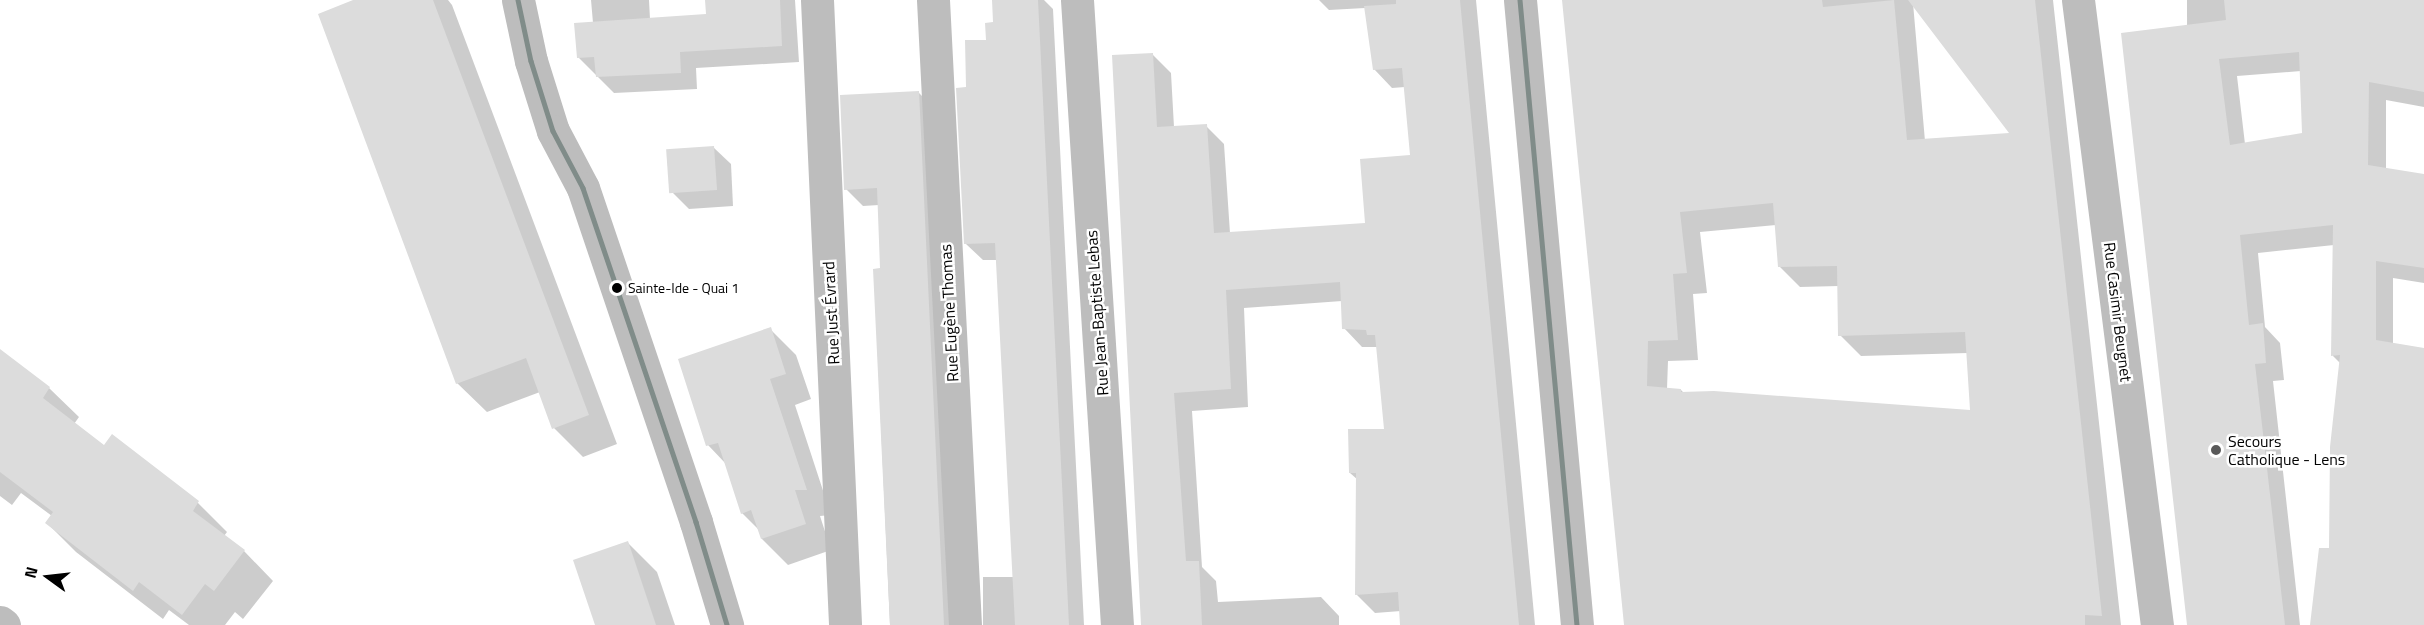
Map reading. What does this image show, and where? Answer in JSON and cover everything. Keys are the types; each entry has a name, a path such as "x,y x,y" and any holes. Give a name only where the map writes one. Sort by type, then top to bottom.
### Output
{"street":[{"path":"518,0 531,61 553,131 583,188 696,522 727,625"},
{"name":"Rue Just Évrard","path":"817,0 845,625"},
{"name":"Rue Eugène Thomas","path":"933,0 965,625"},
{"name":"Rue Jean-Baptiste Lebas","path":"1077,0 1117,625"},
{"path":"1520,0 1577,625"},
{"name":"Rue Casimir Beugnet","path":"2078,0 2157,625"},
{"path":"0,622 4,625"}],"building":[{"path":"353,0 433,0 589,415 552,429 526,358 456,384 318,14"},
{"path":"705,0 780,0 782,46 680,52 681,73 596,77 594,57 577,58 574,23 706,14"},
{"path":"992,0 1038,0 1069,625 1015,625 995,243 964,244 956,88 966,87 965,40 986,40 985,23 993,22"},
{"path":"1396,0 1460,0 1519,625 1400,625 1398,592 1355,595 1356,473 1349,473 1348,429 1384,429 1375,335 1367,335 1366,330 1342,329 1340,282 1226,290 1231,389 1174,393 1186,561 1199,561 1202,625 1141,625 1112,55 1153,53 1157,127 1207,124 1214,233 1365,223 1360,159 1410,155 1402,68 1373,70 1364,6 1396,4"},
{"path":"1562,0 1822,0 1823,7 1894,0 1907,140 2009,133 1908,0 2035,0 2102,616 2085,615 2085,625 1624,625","holes":["1773,203 1778,267 1837,266 1838,336 1965,332 1970,410 1714,391 1681,392 1681,389 1647,386 1648,341 1678,340 1673,274 1687,273 1680,212"]},
{"path":"2224,0 2424,0 2424,92 2369,82 2368,165 2424,174 2424,268 2376,261 2376,340 2424,348 2424,625 2310,625 2319,548 2329,548 2330,447 2340,355 2331,356 2333,225 2240,235 2249,325 2263,323 2266,363 2255,364 2285,625 2187,625 2121,33 2226,20","holes":["2299,52 2302,133 2230,145 2219,59"]},
{"path":"919,91 944,625 890,625 873,269 880,268 877,188 844,190 840,95"},
{"path":"714,146 717,190 669,193 666,149"},
{"path":"771,327 786,374 770,379 807,490 795,490 806,524 761,539 751,510 741,514 718,443 706,446 678,359"},
{"path":"0,349 50,387 43,398 104,445 112,434 199,501 193,511 245,550 214,591 205,584 182,615 139,582 133,591 45,523 53,512 0,472"},
{"path":"628,541 656,625 595,625 573,560"}],"transit line":[{"path":"518,0 531,61 553,131 583,188 696,522 727,625"},
{"path":"1520,0 1577,625"}],"place":[{"name":"Sainte-Ide - Quai 1","path":"617,288"},
{"name":"Secours Catholique - Lens","path":"2216,450"}]}
